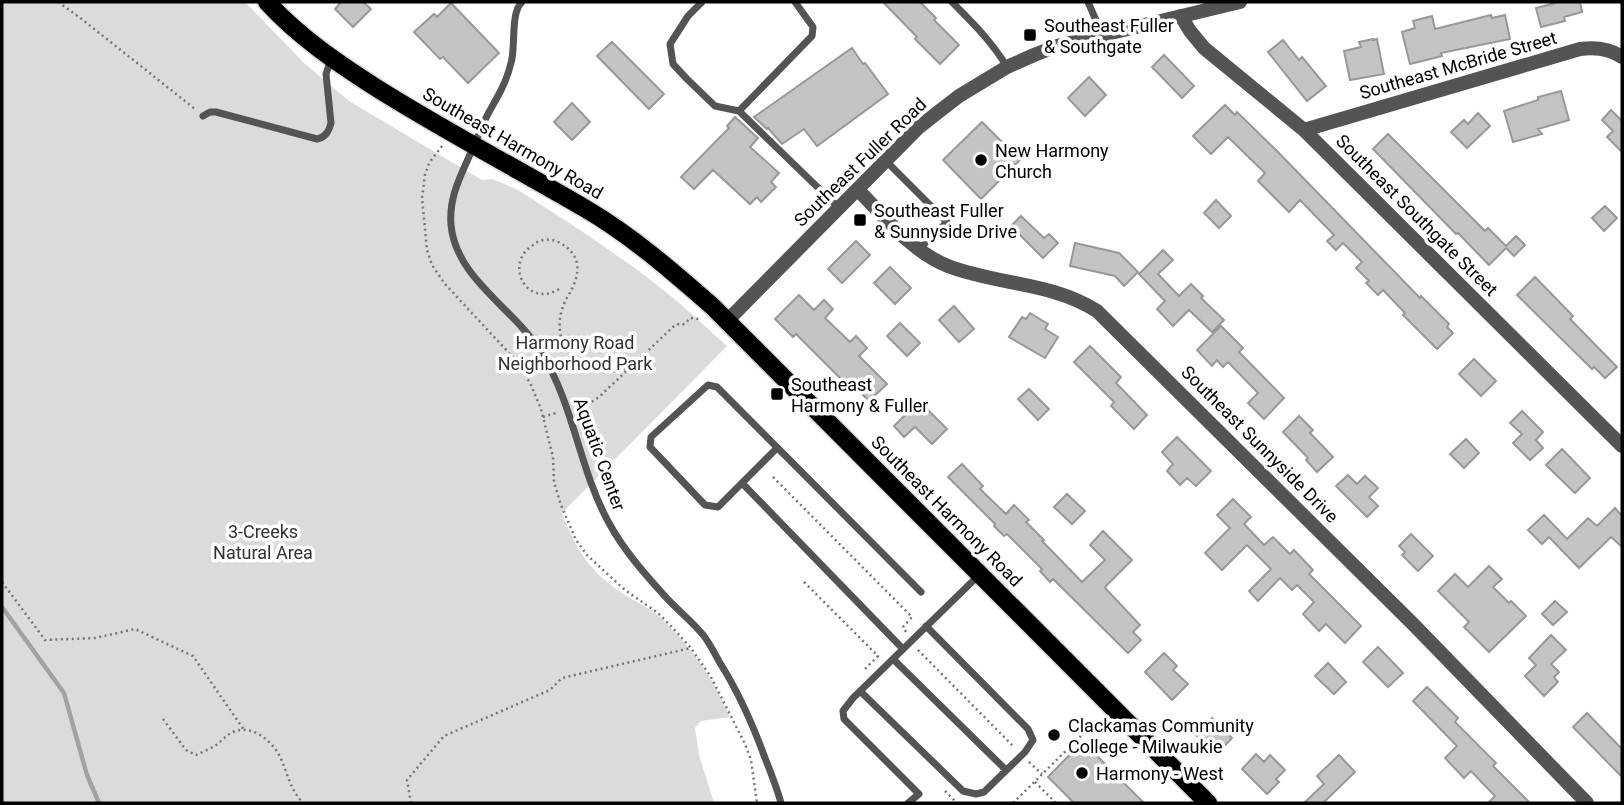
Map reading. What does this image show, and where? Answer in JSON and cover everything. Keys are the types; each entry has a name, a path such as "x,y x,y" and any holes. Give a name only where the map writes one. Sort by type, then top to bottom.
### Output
{"main road":[{"name":"Southeast Harmony Road","path":"267,2 302,36 331,59 395,100 611,224 682,280 727,321 1208,803"}],"street":[{"name":"Southeast Fuller Road","path":"727,321 886,161 959,96 1007,68 1057,46 1240,2"},
{"name":"Southeast Southgate Street","path":"1181,16 1189,32 1204,48 1304,130 1622,446"},
{"name":"Southeast McBride Street","path":"1304,130 1580,50 1599,48 1610,50 1622,57"},
{"name":"Southeast Sunnyside Drive","path":"858,190 919,249 947,265 1053,291 1080,300 1097,311 1413,624 1587,803"}],"lane":[{"name":"Aquatic Center","path":"522,2 518,5 515,18 511,63 454,190 451,225 458,253 482,286 516,318 540,350 559,385 594,494 631,556 705,637 751,720 781,803"},
{"path":"702,2 688,16 670,44 673,64 715,106 739,111 839,209"},
{"path":"739,111 812,36 813,27 795,2"},
{"path":"952,2 985,35 1007,68"},
{"path":"1088,2 1102,35"},
{"path":"203,116 216,112 306,137 322,138 331,123 326,74 331,59"},
{"path":"886,161 947,222 919,249"},
{"path":"777,448 718,507 705,505 650,447 651,437 708,385 717,387 921,592"},
{"path":"742,483 903,649"},
{"path":"908,803 919,793 844,719 843,711 860,691 980,574"},
{"path":"860,691 963,791 976,794 984,792 1033,740 1028,729 926,626"},
{"path":"893,659 1006,770"}],"path":[{"path":"58,2 203,116"},
{"path":"453,133 429,163 425,174 422,198 427,250 432,265 445,284 520,365 531,385 543,417 553,457 554,482 576,540 587,555 625,590 658,613 691,648 711,677 751,760 757,803"},
{"path":"559,289 542,295 529,290 523,282 519,268 520,259 525,251 537,242 552,240 561,243 569,248 576,258 577,280 563,305 559,327 562,343 567,351 594,371 613,373 629,368"},
{"path":"543,417 599,397 673,327 686,324 690,318 699,319"},
{"path":"773,477 912,617 903,627 906,632"},
{"path":"2,582 45,640 95,638 135,629 193,656 244,730"},
{"path":"804,582 878,656 861,673"},
{"path":"411,803 407,780 444,736 550,690 562,678 691,648"},
{"path":"875,654 881,648"},
{"path":"918,649 1014,747"},
{"path":"1013,803 1111,706"},
{"path":"163,719 186,750 196,755 215,746 235,731 254,731 271,741 279,753 295,795 303,803"},
{"path":"1028,761 1042,774"},
{"path":"1035,782 1056,803"}],"green space":[{"name":"3-Creeks Natural Area","path":"2,2 245,2 304,63 349,101 482,180 492,179 518,190 580,230 639,271 727,346 562,513 579,549 592,568 622,593 659,616 693,653 716,687 730,717 701,721 695,728 699,755 714,803 2,803"}],"building":[{"path":"341,2 363,2 371,9 353,27 335,9"},
{"path":"883,2 920,2 959,45 940,64"},
{"path":"1560,2 1580,2 1582,12 1564,17 1565,21 1541,27 1536,8"},
{"path":"451,3 499,53 468,83 414,32 434,14 437,17"},
{"path":"1491,15 1492,18 1505,15 1510,39 1441,53 1442,56 1410,64 1402,32 1415,28 1413,21 1432,16 1435,29"},
{"path":"1377,39 1384,74 1350,80 1344,51 1361,47 1359,42"},
{"path":"1283,40 1299,60 1302,57 1326,86 1307,101 1268,52"},
{"path":"612,42 664,94 649,109 597,56"},
{"path":"852,48 888,94 817,146 804,129 782,144 754,117"},
{"path":"1164,55 1194,86 1182,98 1152,67"},
{"path":"1089,77 1106,95 1085,116 1068,98"},
{"path":"1561,91 1569,120 1538,129 1542,134 1513,142 1504,111"},
{"path":"572,103 590,122 572,140 554,122"},
{"path":"1225,105 1235,115 1237,112 1276,150 1420,298 1421,296 1449,324 1447,327 1453,333 1437,349 1403,315 1405,313 1383,290 1378,295 1366,283 1369,281 1356,268 1362,262 1343,243 1336,250 1327,241 1334,235 1300,200 1289,212 1258,181 1265,173 1228,137 1211,154 1193,136"},
{"path":"1611,110 1622,121 1622,152 1607,137 1613,131 1602,120"},
{"path":"1478,113 1490,126 1467,148 1451,132 1464,120 1468,124"},
{"path":"735,117 758,138 750,147 779,173 771,182 776,187 761,202 757,197 750,204 713,170 694,189 681,177 729,128 727,126"},
{"name":"New Harmony Church","path":"982,122 1020,160 981,199 943,160"},
{"path":"1388,134 1485,231 1488,228 1506,246 1516,236 1525,245 1514,256 1506,248 1489,265 1373,149"},
{"path":"1216,200 1231,216 1219,228 1204,213"},
{"path":"1605,206 1617,218 1604,231 1592,218"},
{"path":"1021,216 1044,238 1049,234 1058,243 1043,258 1011,226"},
{"path":"856,241 870,255 842,283 828,269"},
{"path":"1075,243 1119,253 1138,272 1124,286 1115,276 1070,266"},
{"path":"1163,250 1173,260 1158,274 1179,296 1191,284 1203,296 1201,298 1224,320 1212,332 1189,310 1173,326 1157,309 1165,301 1139,274"},
{"path":"890,267 911,288 895,304 874,283"},
{"path":"1535,277 1573,316 1570,319 1617,367 1605,378 1594,367 1592,369 1517,295"},
{"path":"799,295 814,310 824,300 833,309 825,318 850,342 856,336 867,348 859,356 887,384 869,401 856,388 853,391 796,334 793,337 775,319"},
{"path":"954,306 974,329 959,342 939,320"},
{"path":"1030,313 1048,324 1045,329 1058,337 1045,358 1009,337 1022,317 1026,319"},
{"path":"900,323 920,343 907,356 887,336"},
{"path":"1221,326 1243,348 1239,352 1284,398 1264,419 1248,403 1258,393 1228,362 1223,367 1217,360 1212,366 1197,350"},
{"path":"1090,346 1121,377 1116,383 1147,415 1134,429 1111,406 1114,402 1074,362"},
{"path":"1474,359 1496,381 1481,396 1459,374"},
{"path":"1029,389 1049,409 1038,420 1018,399"},
{"path":"919,401 947,429 932,444 915,427 904,437 894,426"},
{"path":"1522,411 1543,432 1536,440 1543,448 1530,460 1513,443 1522,434 1510,423"},
{"path":"1299,416 1313,430 1310,433 1333,457 1317,472 1306,460 1308,458 1283,432"},
{"path":"1177,437 1211,471 1196,486 1187,478 1180,485 1167,471 1173,464 1162,452"},
{"path":"1466,439 1479,453 1464,468 1450,454"},
{"path":"1562,449 1590,478 1575,493 1546,465"},
{"path":"962,464 983,486 980,489 1006,514 1014,505 1029,520 1026,522 1044,540 1042,541 1082,582 1105,560 1090,545 1103,531 1132,560 1105,587 1140,625 1133,632 1141,640 1128,653 1053,579 1050,582 1040,571 1042,569 1007,534 1004,536 948,477"},
{"path":"1348,475 1357,484 1365,476 1378,488 1369,497 1378,506 1367,517 1336,486"},
{"path":"1067,494 1085,511 1072,524 1054,507"},
{"path":"1233,499 1251,517 1244,524 1264,545 1273,537 1290,554 1294,550 1313,570 1309,574 1361,626 1345,643 1326,624 1319,631 1303,614 1314,602 1297,585 1292,590 1280,578 1258,601 1249,591 1271,569 1247,545 1222,570 1205,553 1230,528 1217,515"},
{"path":"1615,508 1622,516 1622,547 1611,537 1579,568 1549,537 1542,544 1528,530 1544,515 1567,539 1588,518 1597,526"},
{"path":"1411,534 1433,556 1418,571 1402,555 1405,552 1399,546"},
{"path":"1489,566 1502,579 1493,587 1526,616 1489,652 1464,627 1469,622 1438,591 1455,574 1468,587"},
{"path":"1555,601 1567,612 1553,625 1542,614"},
{"path":"1551,635 1566,650 1551,664 1559,672 1554,677 1558,682 1544,696 1525,676 1536,665 1529,658"},
{"path":"1378,647 1403,673 1388,687 1363,662"},
{"path":"1164,653 1177,666 1173,670 1188,684 1172,700 1145,672"},
{"path":"1328,663 1346,682 1334,694 1315,676"},
{"path":"1427,687 1458,718 1455,722 1496,763 1493,766 1530,803 1488,803 1495,796 1471,771 1464,778 1445,758 1457,746 1413,701"},
{"path":"1587,713 1622,749 1622,777 1573,727"},
{"path":"1212,718 1232,738 1216,755 1195,734"},
{"name":"Harmony - West","path":"1083,741 1144,803 1074,803 1048,777"},
{"path":"1256,754 1264,762 1270,755 1285,770 1276,779 1279,782 1267,794 1242,769"},
{"path":"1339,755 1355,772 1323,803 1304,803 1324,784 1317,776"}],"waterway":[{"path":"2,607 64,693 87,775 99,803"}],"place":[{"name":"Southeast Fuller & Southgate","path":"1030,35"},
{"name":"New Harmony Church","path":"981,160"},
{"name":"Southeast Fuller & Sunnyside Drive","path":"860,220"},
{"name":"Southeast Harmony & Fuller","path":"777,394"},
{"name":"Clackamas Community College - Milwaukie","path":"1054,735"},
{"name":"Harmony - West","path":"1082,773"}],"park label":[{"name":"Harmony Road Neighborhood Park","path":"575,352"}]}
